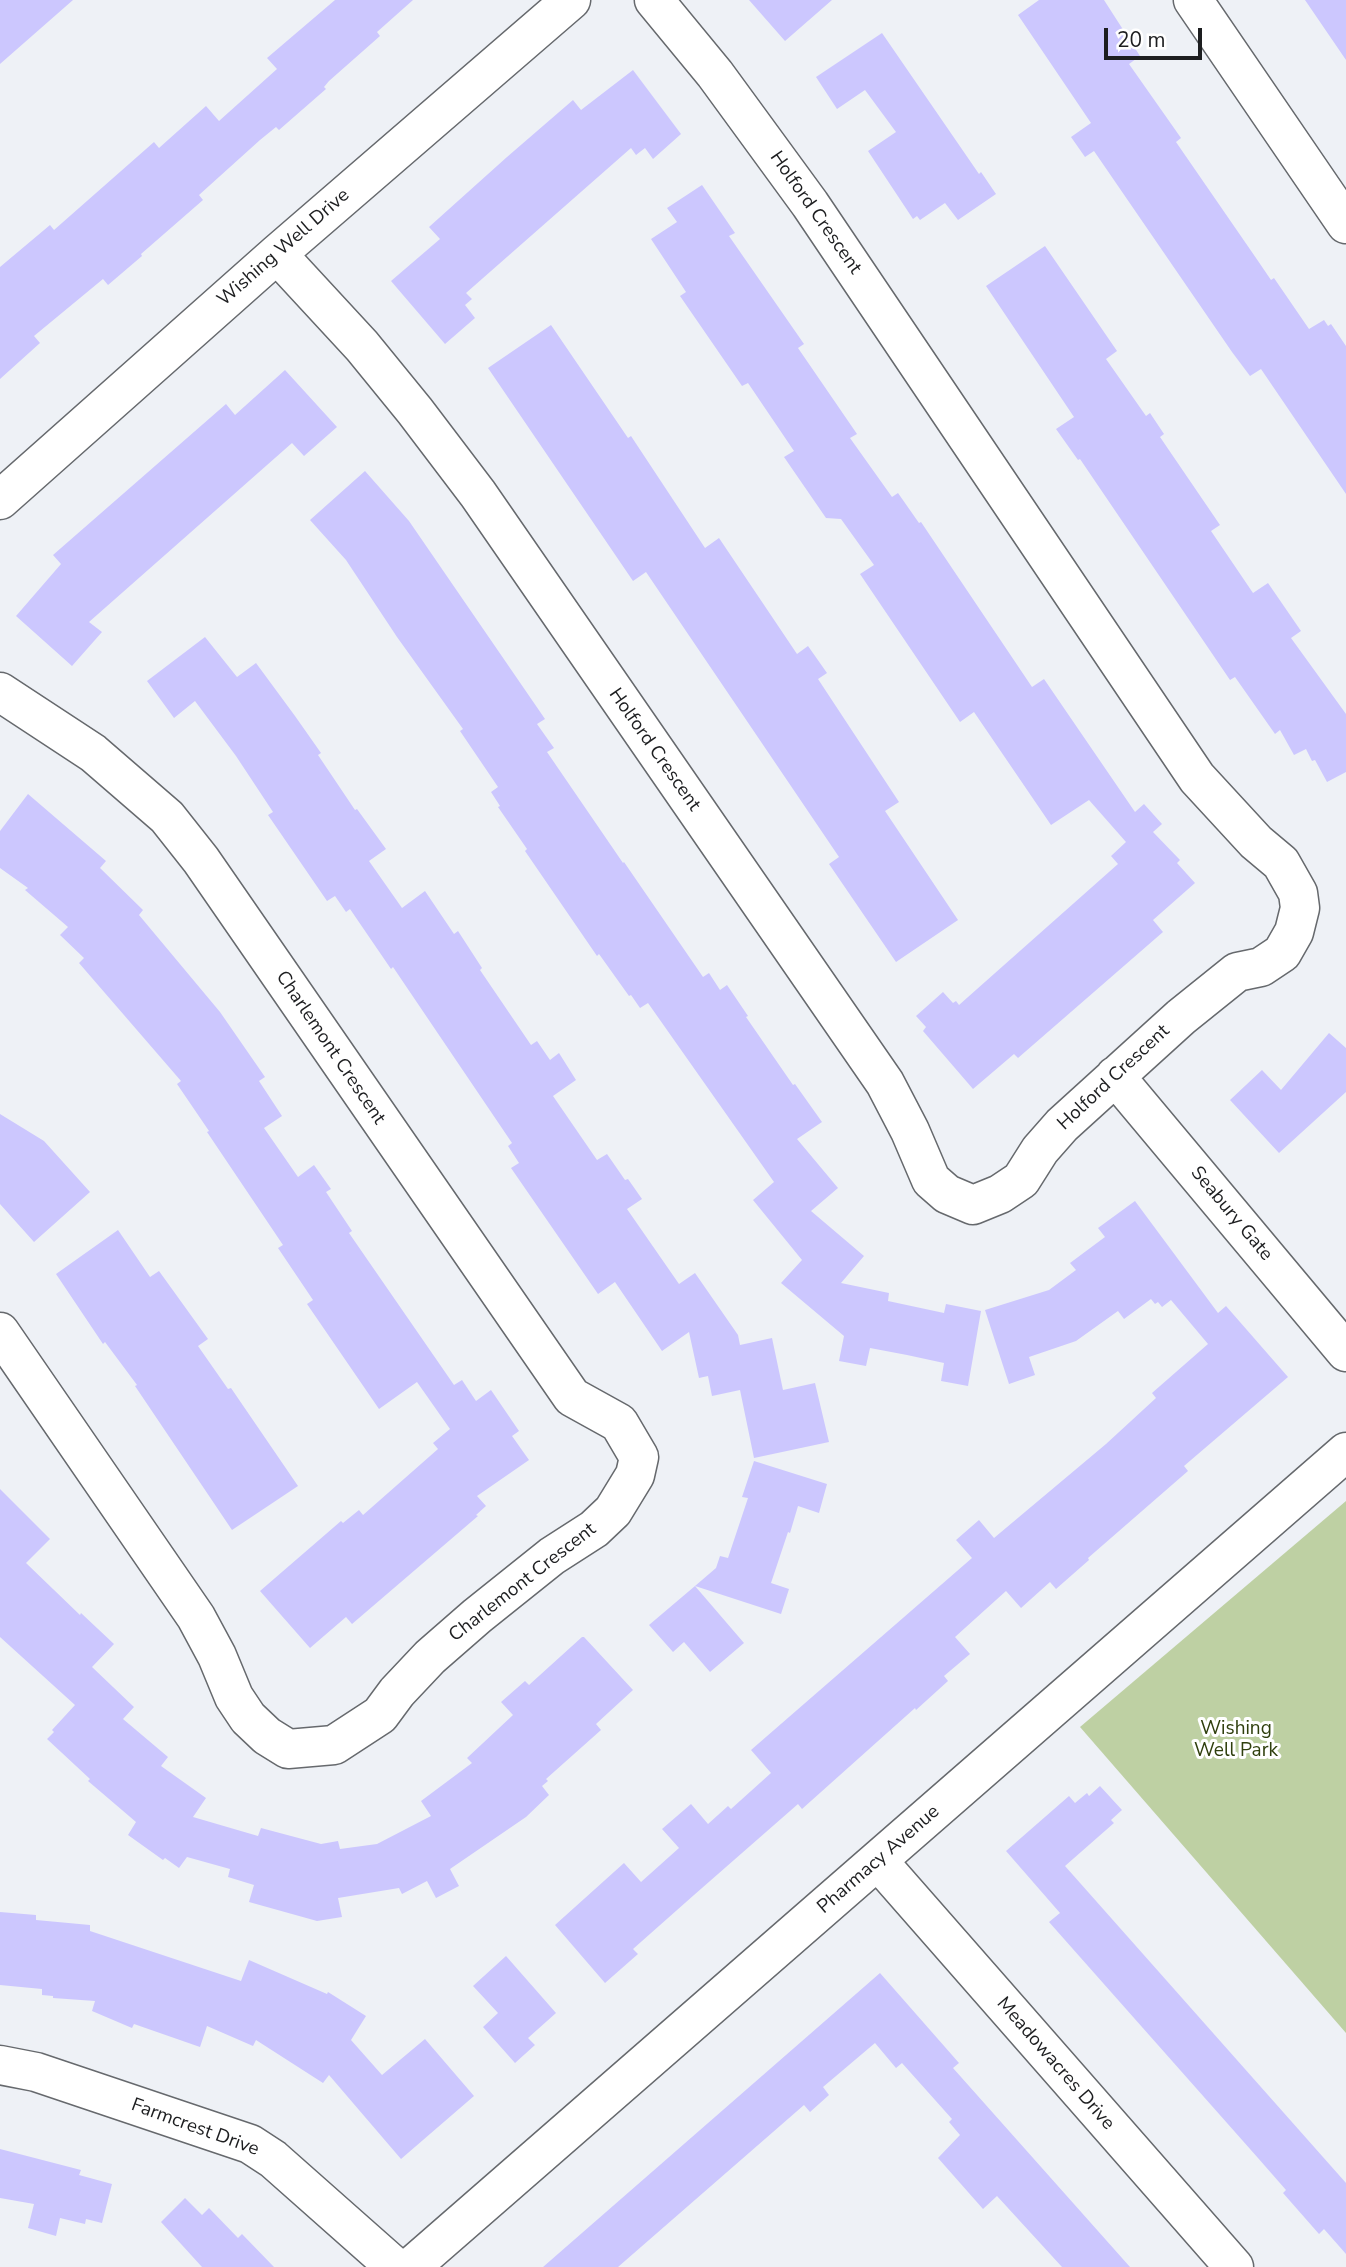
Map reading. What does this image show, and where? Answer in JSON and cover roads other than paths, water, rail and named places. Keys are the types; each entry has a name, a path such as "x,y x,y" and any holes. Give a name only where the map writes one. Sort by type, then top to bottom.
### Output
{"street":[{"name":"Wishing Well Drive","path":"0,500 277,254 571,0"},
{"name":"Holford Crescent","path":"277,254 362,346 478,494 885,1083 931,1180 947,1194 973,1205 1000,1194 1021,1180 1040,1150 1062,1125 1181,1017 1237,972 1261,967 1282,953 1294,932 1300,908 1298,893 1281,863 1256,842 1197,778 810,204 730,93 654,0"},
{"path":"1194,0 1346,224"},
{"name":"Charlemont Crescent","path":"0,691 93,753 167,817 201,860 572,1397 619,1423 639,1457 635,1475 613,1511 594,1529 552,1556 430,1657 397,1692 380,1715 334,1745 288,1748 267,1736 248,1718 234,1697 217,1656 196,1617 0,1332"},
{"name":"Seabury Gate","path":"1115,1076 1346,1352"},
{"name":"Pharmacy Avenue","path":"411,2267 1346,1452"},
{"name":"Meadowacres Drive","path":"878,1861 1234,2267"},
{"name":"Farmcrest Drive","path":"0,2065 36,2073 250,2144 273,2159 396,2267"}],"park label":[{"name":"Wishing Well Park","path":"1236,1740"}]}
